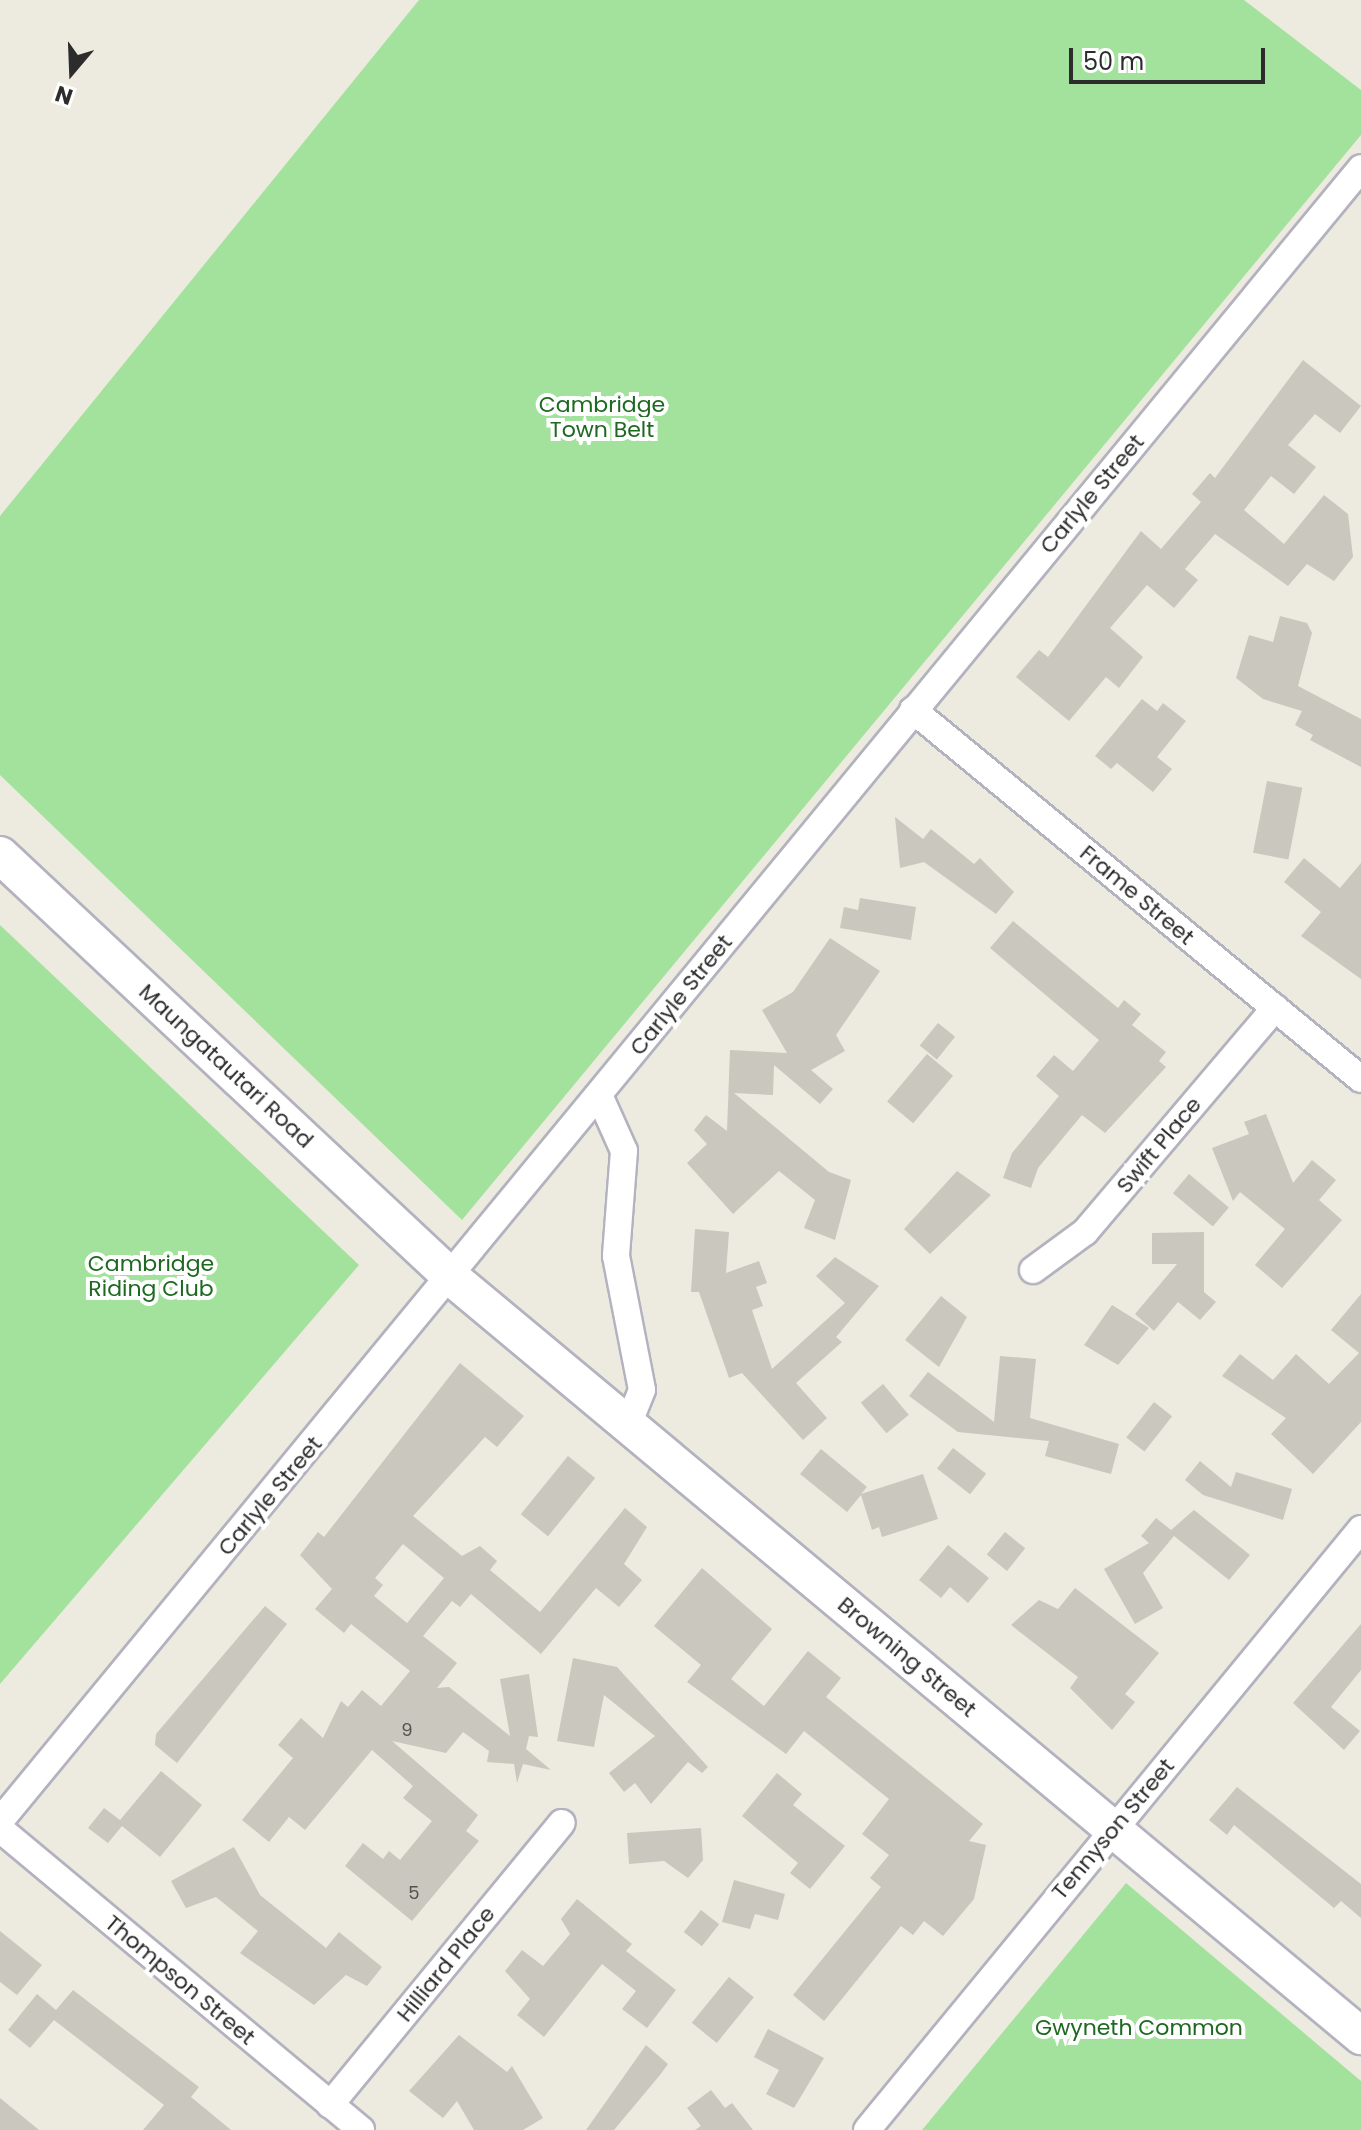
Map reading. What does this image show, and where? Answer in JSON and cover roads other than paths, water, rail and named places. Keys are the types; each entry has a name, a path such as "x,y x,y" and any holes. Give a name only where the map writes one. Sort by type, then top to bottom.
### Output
{"street":[{"name":"Carlyle Street","path":"0,1821 452,1278 913,710 1361,168"},
{"name":"Frame Street","path":"913,710 1361,1079"},
{"name":"Maungatautari Road","path":"0,855 452,1278"},
{"name":"Swift Place","path":"1033,1270 1085,1232 1275,1008"},
{"path":"599,1095 624,1151 616,1256 642,1390 628,1424"},
{"name":"Browning Street","path":"452,1278 1361,2036"},
{"name":"Tennyson Street","path":"867,2130 1361,1529"},
{"name":"Hilliard Place","path":"330,2105 562,1823"},
{"name":"Thompson Street","path":"0,1829 361,2130"}],"park label":[{"name":"Cambridge Town Belt","path":"602,416"},
{"name":"Cambridge Riding Club","path":"151,1276"},
{"name":"Gwyneth Common","path":"1139,2028"}]}
